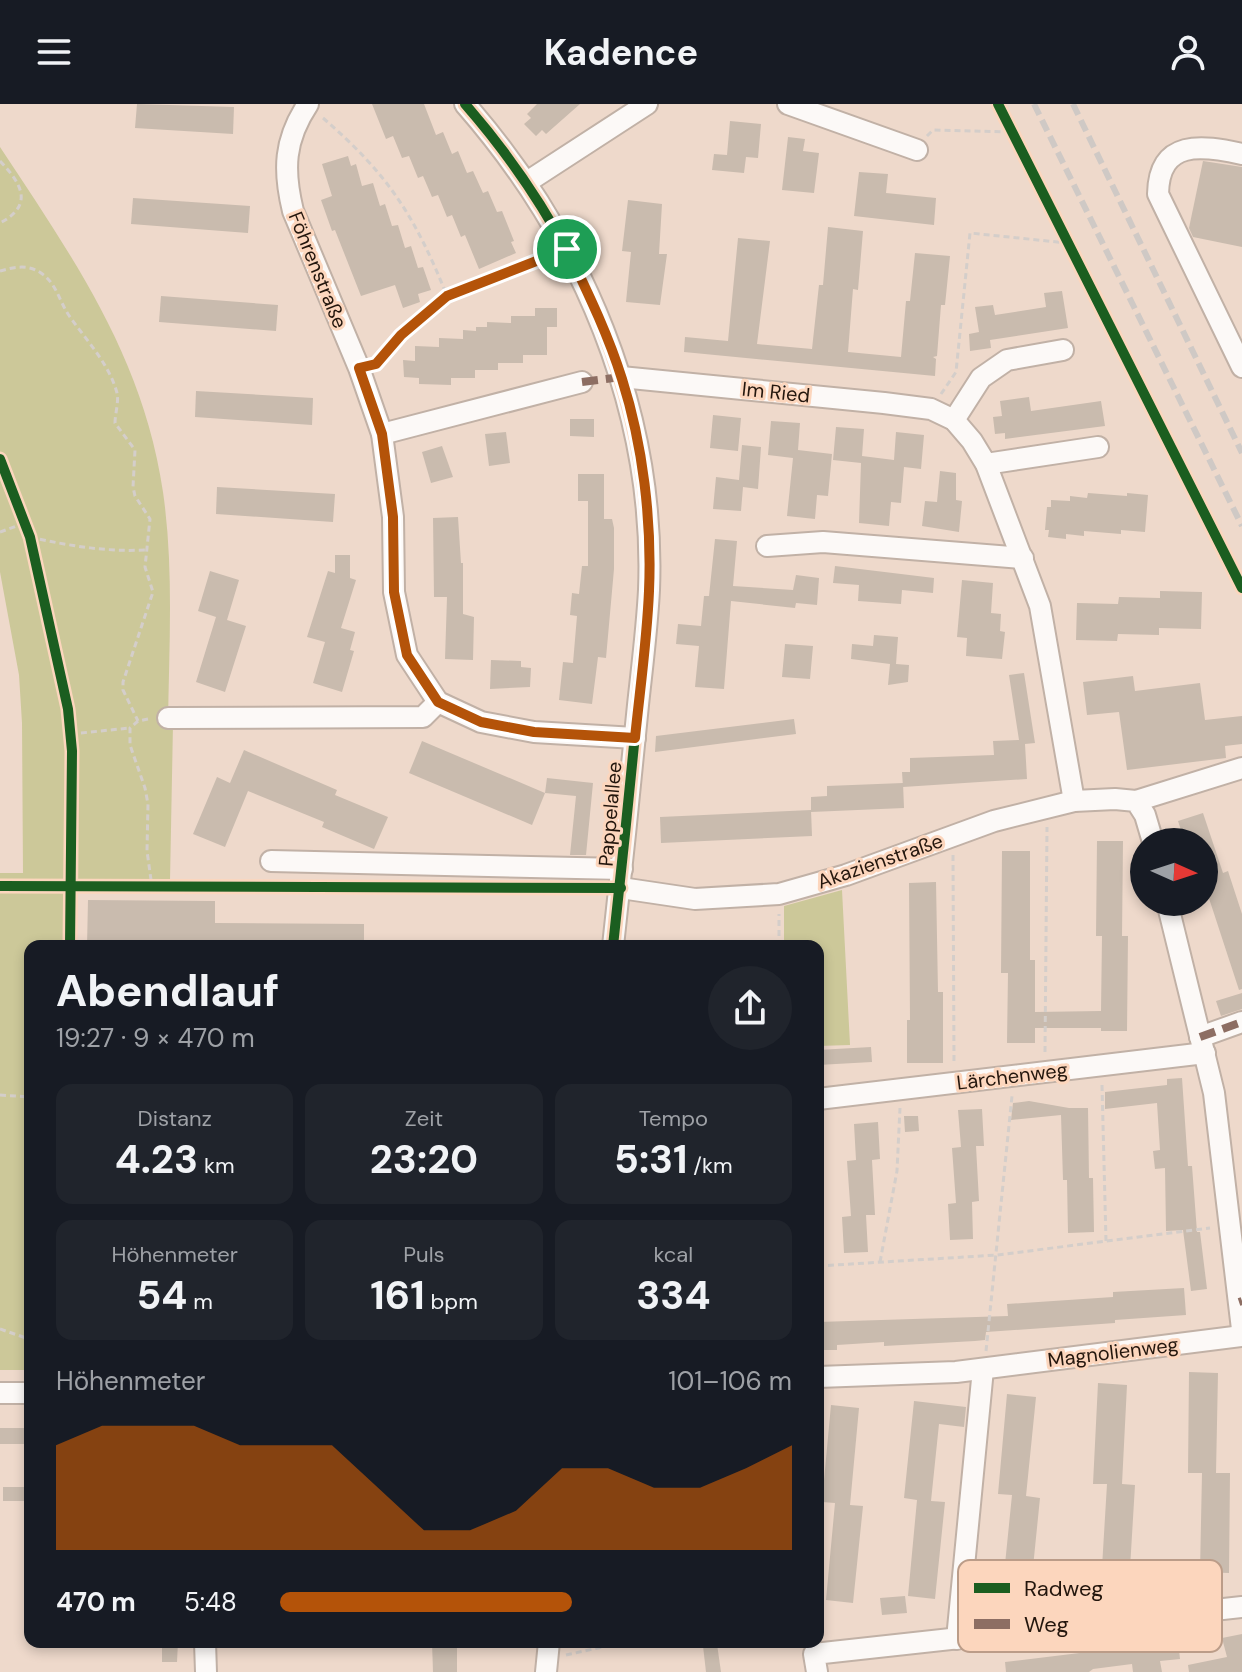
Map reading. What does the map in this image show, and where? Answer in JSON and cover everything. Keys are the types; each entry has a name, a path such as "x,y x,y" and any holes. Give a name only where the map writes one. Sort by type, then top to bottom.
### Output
{"street":[{"name":"Föhrenstraße","path":"307,104 297,120 286,158 287,184 293,211 359,368 382,434 393,517 394,592 407,655 438,702"},
{"name":"Pappelallee","path":"465,104 527,182 567,249 595,307 621,377 640,455 649,590 614,940"},
{"path":"527,182 647,104"},
{"path":"788,104 917,150"},
{"path":"1242,154 1208,147 1180,150 1161,169 1158,194 1242,367"},
{"path":"954,420 981,378 1007,360 1063,350"},
{"name":"Im Ried","path":"621,377 931,409 954,420 986,464 1040,606 1074,801"},
{"path":"382,434 582,382"},
{"path":"986,464 1098,447"},
{"path":"767,546 823,542 1023,558"},
{"path":"168,718 423,717 438,702 481,722 534,732 635,738"},
{"name":"Akazienstraße","path":"271,861 622,878 695,899 779,894 846,875 994,821 1074,801 1136,801 1242,768"},
{"path":"1136,801 1149,828"},
{"path":"1171,916 1214,1093 1242,1329"},
{"path":"1203,1045 1242,1022"},
{"name":"Lärchenweg","path":"824,1098 1102,1065 1203,1045"},
{"name":"Magnolienweg","path":"824,1377 956,1372 1242,1336"},
{"path":"965,1560 983,1369"},
{"path":"0,1393 24,1393"},
{"path":"1222,1609 1242,1607"},
{"path":"817,1672 814,1654 957,1639 958,1629"},
{"path":"205,1648 206,1672"}],"path":[{"path":"307,104 364,155 399,196 429,249 447,296"},
{"path":"917,150 933,130 1012,132"},
{"path":"0,161 20,187 22,199 17,210 0,223"},
{"path":"931,409 956,372 970,233 1067,243"},
{"path":"359,368 376,364 401,335 447,296 567,249"},
{"path":"0,271 23,267 43,274 52,283 67,313 104,365 117,394 115,423 135,450 133,487 151,525 145,567 153,592 123,682 123,690 138,721 130,728 71,734"},
{"path":"0,532 25,523"},
{"path":"30,537 92,550 147,550"},
{"path":"130,728 130,745 148,804 147,851 152,887"},
{"path":"1045,1072 1047,808"},
{"path":"953,835 954,1083"},
{"path":"779,894 779,940"},
{"path":"1102,1065 1106,1241"},
{"path":"983,1369 1014,1076"},
{"path":"880,1262 897,1171 900,1089"},
{"path":"0,1095 24,1097"},
{"path":"824,1266 997,1255 1230,1226"},
{"path":"0,1329 24,1338"},
{"path":"547,1658 596,1648"}],"shaded area":[{"path":"0,147 101,310 139,396 163,492 170,579 168,724 173,724 170,881 77,880 76,940 24,940 24,1370 0,1370 0,873 23,873 19,675 0,572"},
{"path":"842,890 850,1045 824,1046 824,940 784,940 784,906"}],"building":[{"path":"137,104 234,107 233,134 135,128"},
{"path":"372,104 424,104 436,135 443,132 452,154 458,151 467,173 473,171 483,193 488,191 497,212 502,211 516,253 479,269 465,235 461,237 452,215 447,217 438,195 432,197 423,176 418,178 409,156 402,158 393,136 386,139"},
{"path":"537,104 580,104 546,134 542,130 536,136 524,124 531,118 527,114"},
{"path":"730,121 761,124 758,158 746,157 744,173 712,170 714,154 727,155"},
{"path":"788,137 805,139 803,151 819,153 814,193 782,190"},
{"path":"348,156 351,166 356,164 362,186 373,183 380,206 385,204 392,226 398,225 405,248 411,246 418,268 423,267 431,290 418,294 420,302 403,308 395,285 361,296 321,200 332,196 322,164"},
{"path":"1203,161 1242,167 1242,247 1193,237 1189,228"},
{"path":"859,172 888,174 886,193 936,198 934,225 854,216"},
{"path":"133,198 250,206 248,233 131,224"},
{"path":"628,200 662,204 659,254 667,254 660,305 626,302 631,252 622,251"},
{"path":"828,227 863,231 858,290 853,289 848,352 901,357 906,301 910,301 915,253 950,256 945,305 941,305 937,356 933,357 936,359 935,376 684,352 685,337 728,341 738,238 770,241 757,344 812,349 819,285 823,285"},
{"path":"1062,291 1068,328 990,340 991,348 970,351 969,334 979,332 975,307 993,305 995,315 1046,307 1044,293"},
{"path":"161,296 278,305 276,331 159,322"},
{"path":"535,308 557,308 557,327 547,327 547,355 523,355 523,363 498,363 498,370 475,370 475,378 451,378 451,385 419,384 419,378 404,377 403,360 415,361 415,346 439,347 439,338 463,339 463,330 476,331 476,327 487,327 487,322 511,323 511,316 535,316"},
{"path":"196,391 313,398 312,425 195,417"},
{"path":"1029,397 1031,411 1101,401 1105,426 1005,439 1005,433 995,434 993,417 1002,416 1000,401"},
{"path":"713,415 741,418 738,451 710,448"},
{"path":"570,419 594,419 594,437 570,436"},
{"path":"771,421 800,423 798,450 832,454 828,496 817,495 815,519 787,516 793,458 768,455"},
{"path":"836,427 864,429 862,456 894,460 896,432 924,435 921,469 904,467 901,503 891,502 889,526 859,523 861,463 833,460"},
{"path":"506,432 510,463 489,466 485,434"},
{"path":"742,445 761,447 758,489 743,487 741,511 713,509 716,477 739,480"},
{"path":"442,446 453,477 431,483 422,452"},
{"path":"940,471 956,473 956,500 962,501 959,532 922,526 925,501 937,502"},
{"path":"578,474 604,474 604,519 612,519 614,528 614,569 606,658 598,657 592,704 559,700 563,662 573,663 577,616 570,615 572,593 579,594 582,566 588,566 588,501 578,501"},
{"path":"217,487 335,494 333,522 216,514"},
{"path":"1088,493 1148,495 1145,532 1084,531 1084,536 1066,534 1066,539 1048,537 1049,530 1045,530 1047,507 1051,507 1051,500 1070,501 1070,496 1087,498"},
{"path":"458,517 463,563 463,614 474,617 473,660 445,659 447,597 434,597 433,518"},
{"path":"715,539 737,541 733,586 793,590 796,575 819,578 817,605 796,603 795,608 731,601 724,689 695,687 699,646 676,644 678,624 701,626 704,596 709,596"},
{"path":"335,555 350,555 350,578 356,580 341,628 355,632 350,650 354,651 342,692 313,683 325,642 307,637 328,571 335,573"},
{"path":"835,566 934,578 933,593 902,590 901,604 858,601 859,585 833,583"},
{"path":"210,571 239,580 227,620 246,626 225,692 196,682 216,617 198,611"},
{"path":"962,580 993,583 991,613 1001,614 1000,631 1005,632 1002,659 966,656 967,638 957,637"},
{"path":"1160,591 1202,592 1201,629 1159,628 1159,635 1118,634 1117,641 1076,640 1077,603 1118,604 1119,597 1160,598"},
{"path":"874,635 898,637 896,664 909,665 908,682 888,685 890,664 851,659 852,644 873,646"},
{"path":"785,644 813,646 810,679 782,677"},
{"path":"491,660 521,661 521,667 531,668 530,687 490,689"},
{"path":"1024,673 1035,743 1025,744 1027,779 903,787 902,772 910,772 910,758 994,755 993,741 1019,740 1009,675"},
{"path":"1133,676 1135,691 1200,683 1205,720 1242,716 1242,744 1225,746 1226,758 1127,770 1119,712 1087,715 1083,682"},
{"path":"794,719 796,734 655,752 656,736"},
{"path":"422,741 545,793 532,825 409,773"},
{"path":"244,750 337,790 335,795 388,817 374,849 322,827 324,822 248,791 225,847 193,834 217,777 230,783"},
{"path":"547,778 593,783 586,855 570,855 576,796 545,793"},
{"path":"903,783 904,808 811,812 811,797 827,796 827,786"},
{"path":"811,810 812,836 661,843 660,817"},
{"path":"1203,813 1208,828 1180,828 1178,821"},
{"path":"1097,841 1123,841 1122,936 1128,936 1127,1031 1035,1028 1035,1043 1007,1043 1008,973 1001,973 1002,851 1030,851 1030,960 1035,960 1035,1012 1101,1011 1102,936 1096,936"},
{"path":"1218,858 1223,873 1228,871 1242,914 1242,989 1239,990 1215,916 1218,916"},
{"path":"936,882 938,992 943,992 943,1063 907,1063 907,1020 910,1020 909,883"},
{"path":"88,900 215,901 215,923 364,924 364,940 87,940"},
{"path":"1242,993 1242,1009 1221,1016 1216,1001"},
{"path":"871,1047 872,1062 824,1065 824,1050"},
{"path":"1182,1078 1188,1166 1192,1166 1197,1232 1200,1232 1207,1289 1191,1291 1183,1230 1166,1231 1165,1168 1155,1169 1153,1151 1160,1150 1157,1103 1105,1109 1105,1092 1167,1085 1167,1079"},
{"path":"1029,1101 1088,1108 1094,1232 1068,1233 1061,1115 1011,1120 1013,1103"},
{"path":"982,1109 984,1146 976,1146 979,1201 972,1202 973,1239 950,1240 948,1204 956,1203 952,1148 961,1147 958,1110"},
{"path":"904,1116 918,1116 919,1131 905,1132"},
{"path":"878,1122 880,1159 872,1160 875,1215 866,1215 868,1252 844,1253 842,1217 851,1216 847,1161 856,1160 854,1124"},
{"path":"1184,1288 1186,1315 986,1332 985,1340 975,1341 884,1346 884,1342 837,1345 837,1350 824,1350 824,1322 1008,1316 1007,1304 1113,1297 1113,1292"},
{"path":"1189,1372 1218,1373 1216,1473 1230,1473 1229,1573 1222,1573 1222,1560 1200,1560 1202,1473 1188,1473"},
{"path":"1098,1383 1127,1385 1122,1484 1135,1485 1130,1560 1102,1560 1107,1484 1093,1484"},
{"path":"1007,1394 1036,1397 1026,1496 1040,1498 1034,1560 1005,1560 1012,1495 998,1494"},
{"path":"914,1401 966,1407 964,1427 939,1424 931,1501 945,1502 935,1599 908,1596 917,1500 904,1498"},
{"path":"831,1405 859,1408 850,1505 863,1506 853,1603 826,1600 835,1503 824,1502"},
{"path":"0,1428 24,1428 24,1444 0,1444"},
{"path":"3,1487 24,1487 24,1501 3,1501"},
{"path":"905,1596 907,1613 882,1615 880,1598"},
{"path":"1242,1634 1242,1672 1189,1672 1188,1665 1227,1657 1222,1638"},
{"path":"162,1648 178,1648 177,1662 162,1662"},
{"path":"432,1648 457,1648 457,1672 433,1672"},
{"path":"703,1648 718,1648 721,1672 706,1672"},
{"path":"1087,1652 1179,1652 1180,1659 1160,1661 1162,1672 1133,1672 1132,1664 1089,1672 1006,1672 1005,1662"}],"railway":[{"path":"1034,104 1242,526"},
{"path":"1073,104 1242,453"}],"marked path":[{"path":"582,382 621,377"},
{"path":"1200,1037 1242,1022"}],"cycle path":[{"path":"465,104 507,156 544,211 576,269 604,330 625,393 640,457 648,523 649,590 614,940"},
{"path":"998,104 1242,588"},
{"path":"0,459 30,537 68,709 72,751 70,940"},
{"path":"0,886 621,888"}],"route":[{"path":"567,249 595,307 621,377 640,455 649,590 635,738 534,732 481,722 438,702 407,655 394,592 393,517 382,434 359,368 376,364 401,335 447,296 567,249"}]}
